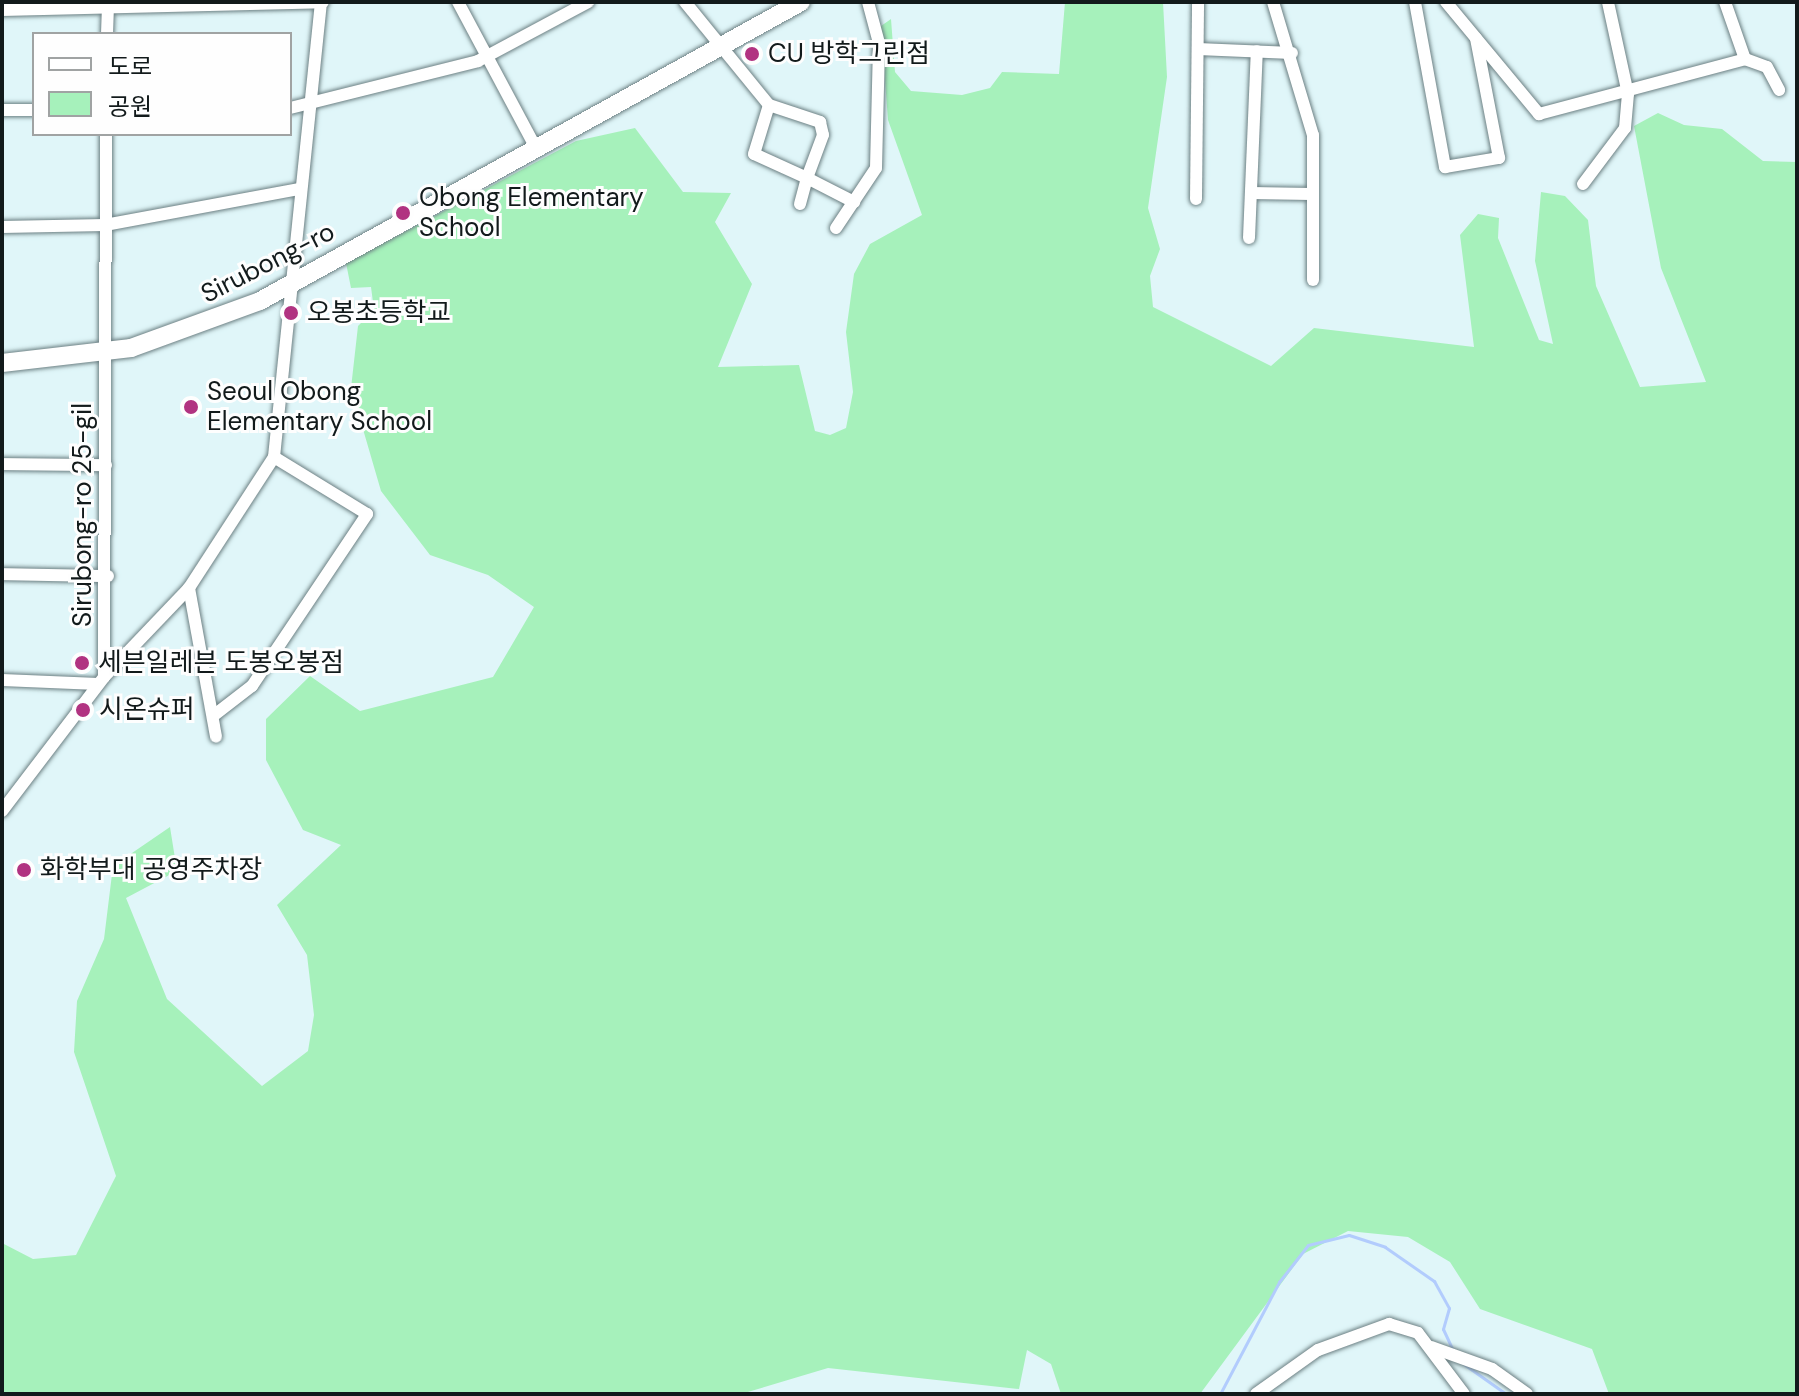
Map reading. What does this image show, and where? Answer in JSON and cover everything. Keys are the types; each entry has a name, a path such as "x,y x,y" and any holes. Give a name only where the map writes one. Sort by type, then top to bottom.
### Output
{"street":[{"path":"2,10 322,2 289,287 274,457 189,588 101,681 2,811"},
{"path":"458,2 485,58 535,146"},
{"path":"292,108 311,107 485,58 588,2"},
{"path":"685,2 724,45 769,105 822,127 800,204"},
{"name":"Sirubong-ro","path":"2,363 104,353 198,328 289,287 535,146 801,2"},
{"path":"836,228 876,168 879,43 868,2"},
{"path":"1196,199 1198,2"},
{"path":"1273,2 1292,53 1313,135 1313,280"},
{"path":"1415,2 1445,167 1499,158 1475,36"},
{"path":"1446,2 1539,114 1628,94 1745,59 1767,67 1779,90"},
{"path":"1583,184 1625,128 1628,94 1608,2"},
{"path":"1725,2 1745,59"},
{"path":"107,32 108,6"},
{"path":"1198,49 1292,53"},
{"path":"1249,238 1257,51"},
{"path":"769,105 757,159 807,178 854,202"},
{"path":"2,110 32,110"},
{"name":"Sirubong-ro 25-gil","path":"101,681 108,576 104,353 106,136"},
{"path":"2,227 105,225 300,189"},
{"path":"1251,193 1311,194"},
{"path":"213,716 252,686 367,514 274,457"},
{"path":"2,464 106,465"},
{"path":"2,574 108,576"},
{"path":"189,588 216,737"},
{"path":"2,680 101,681"},
{"path":"2,793 17,793"},
{"path":"1256,1394 1303,1358 1368,1328 1406,1326 1434,1348 1464,1394"},
{"path":"1434,1348 1472,1360 1527,1394"}],"green space":[{"path":"1065,2 1163,2 1167,77 1148,208 1160,249 1150,276 1153,307 1271,366 1314,328 1474,347 1460,235 1478,214 1499,218 1498,238 1539,340 1553,344 1535,261 1541,192 1565,196 1588,220 1596,286 1640,387 1706,382 1661,268 1634,126 1658,113 1684,125 1722,129 1763,161 1797,162 1797,1394 1609,1394 1592,1349 1480,1309 1450,1262 1408,1237 1348,1231 1303,1254 1200,1394 1061,1394 1051,1364 1027,1350 1019,1389 828,1368 741,1394 2,1394 2,1243 33,1259 76,1255 116,1176 74,1052 77,1001 104,939 113,866 170,827 177,871 126,898 167,999 262,1086 308,1051 314,1015 307,955 277,905 341,845 303,830 266,760 266,719 310,676 360,711 493,677 534,607 488,575 430,555 381,491 351,388 358,326 374,310 371,287 351,288 346,263 576,141 635,128 683,192 731,193 715,222 752,284 718,367 799,365 815,431 830,435 846,428 853,392 846,332 854,274 870,244 922,215 888,120 881,26 891,19 895,72 911,91 962,95 990,88 1002,72 1059,74"}],"waterway":[{"path":"1220,1394 1279,1282 1308,1245 1349,1235 1385,1247 1434,1281 1449,1308 1443,1329 1453,1350"},
{"path":"1458,1360 1506,1394"}],"place":[{"name":"CU 방학그린점","path":"752,54"},
{"name":"Obong Elementary School","path":"403,213"},
{"name":"오봉초등학교","path":"291,313"},
{"name":"Seoul Obong Elementary School","path":"191,407"},
{"name":"세븐일레븐 도봉오봉점","path":"82,663"},
{"name":"시온슈퍼","path":"83,710"},
{"name":"화학부대 공영주차장","path":"24,870"}]}
